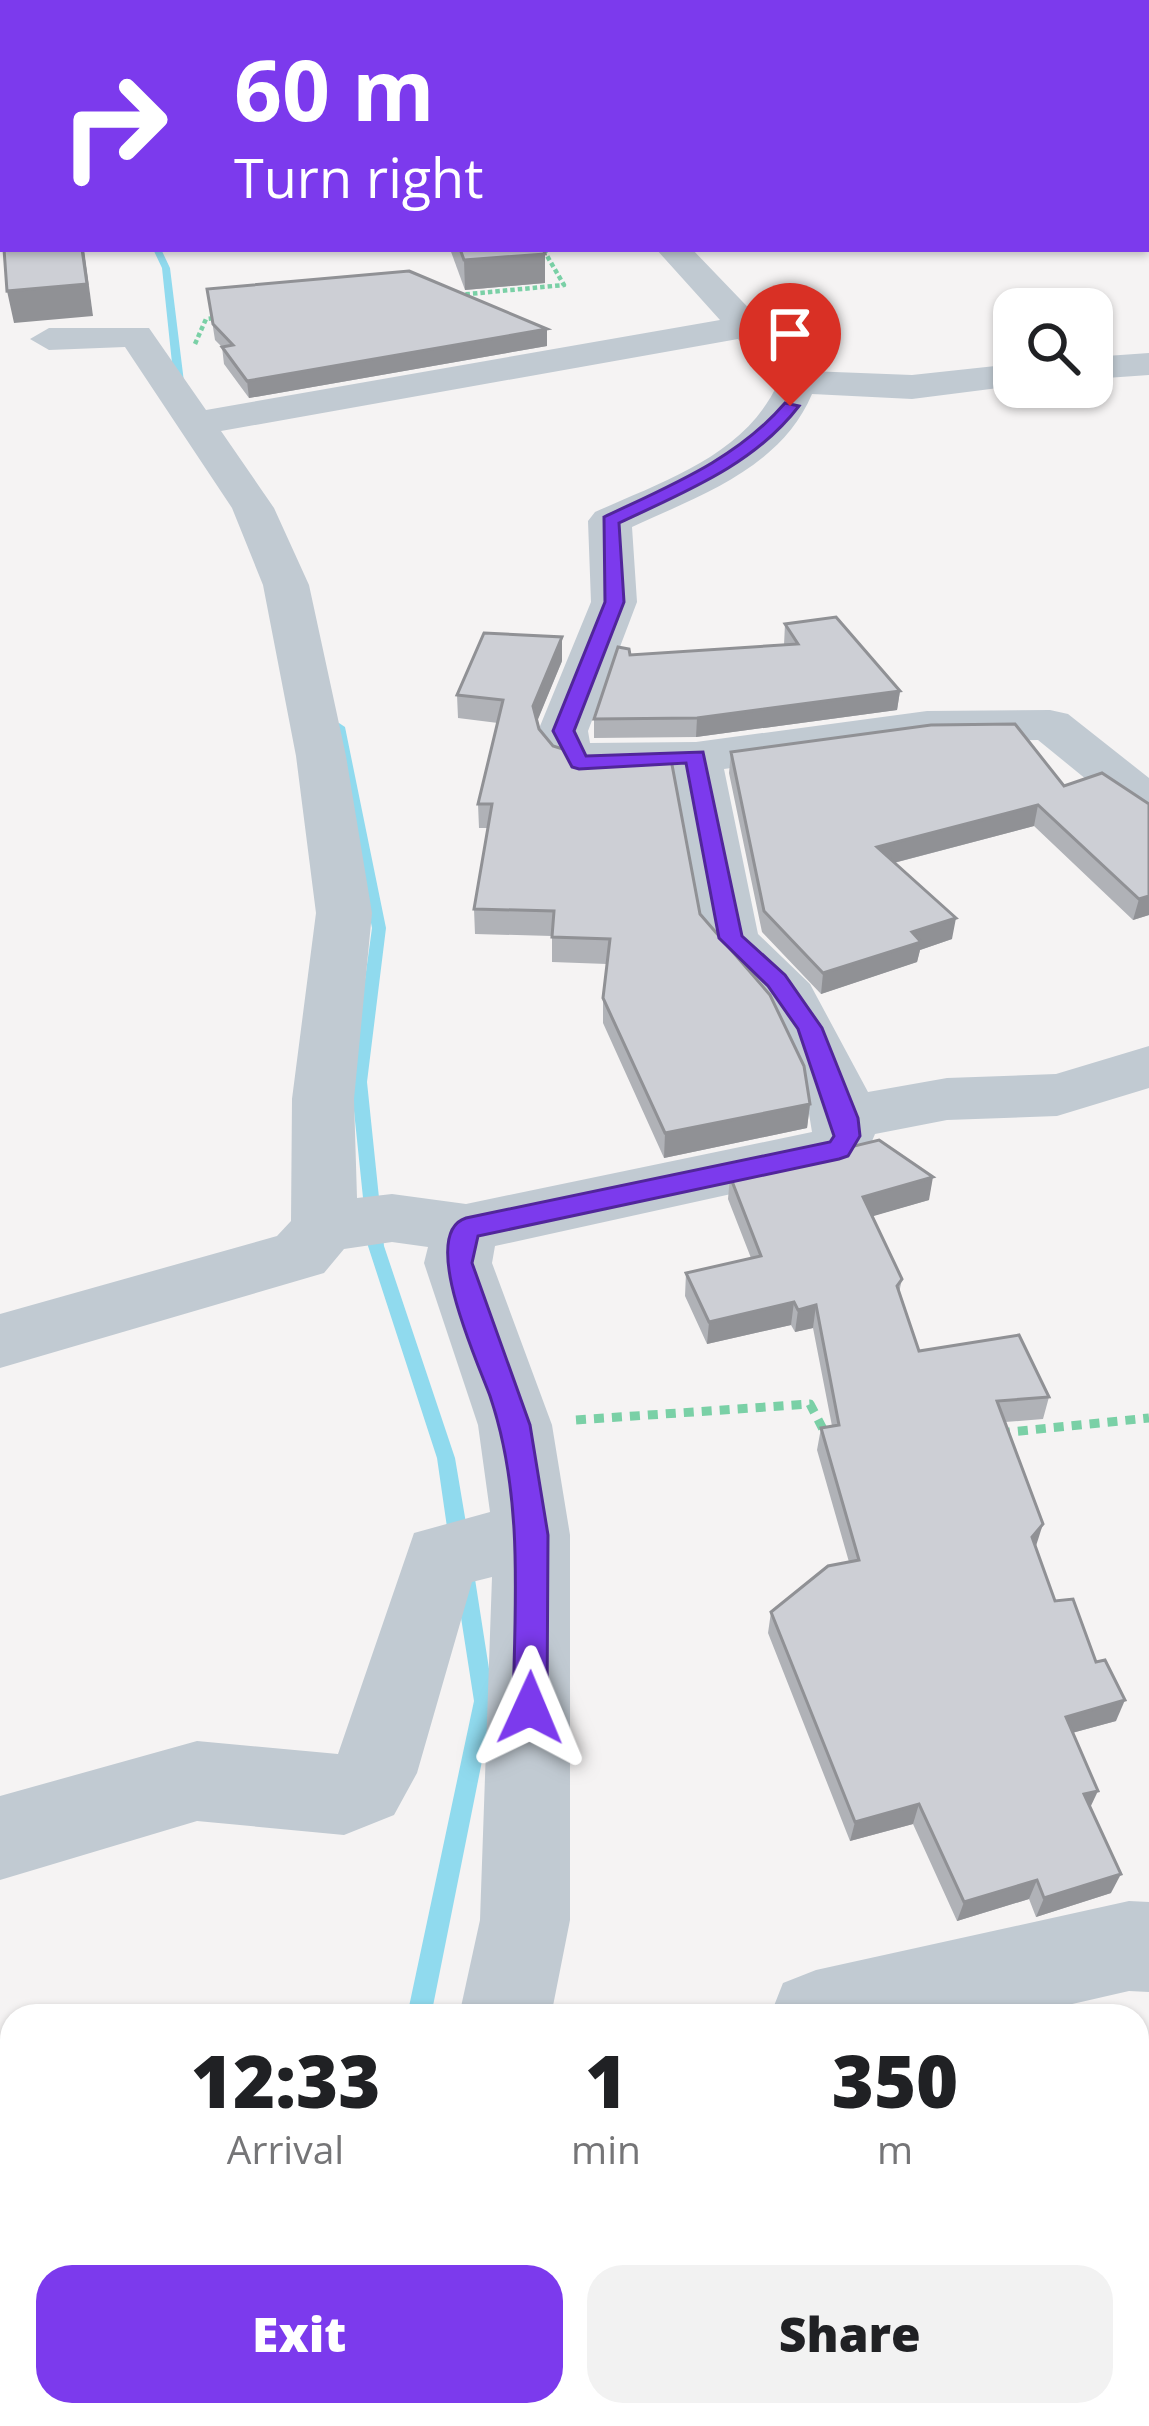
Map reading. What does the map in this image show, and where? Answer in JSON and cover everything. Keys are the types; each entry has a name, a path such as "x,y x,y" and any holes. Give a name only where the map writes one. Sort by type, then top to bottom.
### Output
{"street":[{"path":"676,252 798,382 912,387 993,377"},
{"path":"219,420 745,327"},
{"path":"0,1341 300,1255 324,1227 323,1100 344,913 321,756 286,585 219,420 136,337 49,339"},
{"path":"1113,367 1149,364"},
{"path":"798,382 790,406 766,436 706,475 610,521 614,602 563,731 579,763 696,757 926,726 1050,725 1149,804"},
{"path":"324,1227 392,1218 466,1228 839,1149 847,1136 845,1118 810,1028 776,980 731,938 696,757"},
{"path":"845,1118 947,1099 1058,1095 1149,1067"},
{"path":"466,1228 458,1263 514,1425 532,1535 525,1920 508,2004"},
{"path":"0,1838 197,1780 344,1795 364,1787 375,1773 441,1556 532,1535"},
{"path":"870,2004 1129,1946 1149,1947"}],"path":[{"path":"452,295 564,285 545,252"},
{"path":"219,420 216,392 193,341 206,319 228,317"},
{"path":"514,1425 810,1404 826,1435 849,1436"},
{"path":"976,1436 1149,1418"}],"building":[{"path":"4,252 82,252 87,284 7,291"},
{"path":"461,252 545,254 464,260"},
{"path":"409,271 547,329 247,381 222,347 233,345 213,324 207,289"},
{"path":"836,617 900,691 697,718 594,719 618,647 629,649 630,655 798,644 785,624"},
{"path":"484,633 562,637 533,706 539,729 553,746 591,758 670,754 700,914 770,995 804,1066 810,1104 665,1133 603,998 610,939 552,937 554,911 474,909 492,804 478,804 503,700 457,695"},
{"path":"1015,724 1064,786 1102,773 1149,804 1149,896 1139,899 1038,805 877,847 956,918 912,932 921,942 823,973 764,911 731,752 931,725"},
{"path":"879,1140 933,1177 863,1197 902,1279 897,1286 919,1351 1019,1335 1049,1397 997,1401 1043,1524 1032,1537 1055,1601 1073,1599 1096,1662 1105,1660 1125,1700 1066,1717 1098,1791 1084,1794 1121,1874 1044,1898 1037,1880 964,1902 919,1804 855,1822 771,1612 828,1566 859,1560 821,1428 839,1425 816,1305 798,1310 794,1302 709,1322 686,1273 761,1256 730,1176"}],"waterway":[{"path":"158,252 166,268 179,382"},
{"path":"339,727 379,928 359,1082 376,1246 446,1458 459,1541"},
{"path":"421,2004 484,1701 465,1579"}],"route":[{"path":"530,1708 532,1535 514,1425 458,1263 466,1228 839,1149 847,1136 845,1118 810,1028 776,980 731,938 696,757 579,763 563,731 614,602 610,521 706,475 766,436 790,406"}]}
